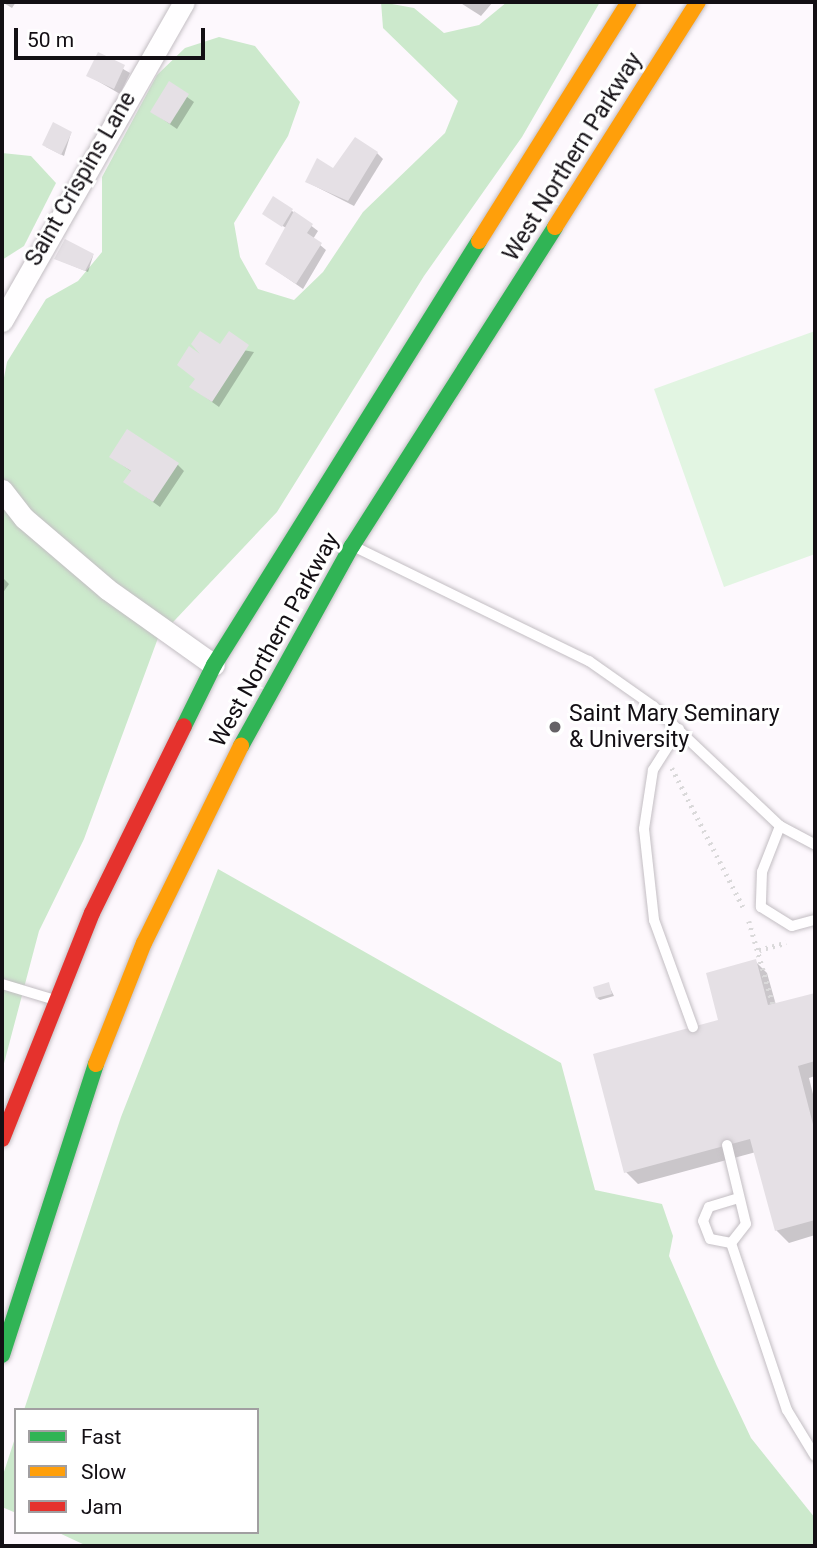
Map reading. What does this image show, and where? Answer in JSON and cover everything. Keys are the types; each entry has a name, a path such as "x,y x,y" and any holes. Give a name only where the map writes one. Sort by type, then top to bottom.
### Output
{"main road":[{"name":"West Northern Parkway","path":"2,1139 54,1000 129,830 214,665 629,2"},
{"name":"West Northern Parkway","path":"2,1355 90,1080 144,943 258,712 352,546 698,2"}],"street":[{"name":"Saint Crispins Lane","path":"2,321 184,2"},
{"path":"2,490 24,518 107,589 214,665"}],"lane":[{"path":"352,546 589,661 679,729 780,826 815,845"},
{"path":"679,729 653,770 644,829 654,920 693,1027"},
{"path":"780,826 762,872 761,907 792,926 815,920"},
{"path":"2,984 54,1000"},
{"path":"727,1145 746,1224 730,1243"},
{"path":"730,1243 710,1239 703,1220 721,1198 739,1198"},
{"path":"730,1243 787,1410 815,1456"}],"path":[{"path":"670,764 747,913 773,1004"}],"green space":[{"path":"381,2 414,8 444,33 479,25 507,2 600,2 522,137 424,276 277,512 158,638 84,839 39,931 2,1071 2,388 7,362 46,299 78,281 102,252 102,177 157,75 185,48 219,37 255,46 300,102 288,136 234,223 240,257 258,289 294,300 323,272 363,212 445,133 458,101 383,28"},
{"path":"2,153 31,156 56,183 24,246 2,260"},
{"path":"815,331 815,554 724,587 654,389"},
{"path":"218,869 561,1063 595,1190 662,1204 673,1236 669,1256 717,1366 751,1438 815,1518 815,1546 87,1546 61,1534 259,1534 259,1408 25,1408 121,1117"},
{"path":"14,1441 14,1512 2,1507 2,1478"}],"building":[{"path":"98,52 125,65 114,89 86,76"},
{"path":"169,81 189,94 170,124 150,112"},
{"path":"53,122 72,132 61,155 42,145"},
{"path":"355,137 378,152 348,201 305,182 317,158 333,168"},
{"path":"273,196 293,209 282,227 262,214"},
{"path":"294,211 313,224 307,233 322,243 296,284 265,264"},
{"path":"65,239 94,254 85,271 54,259"},
{"path":"200,331 220,344 229,331 249,345 212,402 189,387 195,379 177,365 189,346 200,354 191,344"},
{"path":"127,429 179,463 153,502 123,482 131,471 109,457"},
{"path":"756,959 768,1005 815,993 815,1061 798,1066 815,1132 815,1220 775,1231 750,1139 624,1173 593,1054 718,1020 706,973"},
{"path":"609,982 612,994 596,998 593,987"}],"traffic: fast":[{"path":"241,746 352,546 555,227"},
{"path":"184,726 214,665 479,241"},
{"path":"2,1355 96,1064"}],"traffic: slow":[{"path":"479,241 629,2"},
{"path":"555,227 698,2"},
{"path":"96,1064 144,943 241,746"}],"traffic: jam":[{"path":"2,1139 92,913 184,726"}],"place":[{"name":"Saint Mary Seminary & University","path":"555,727"}]}
